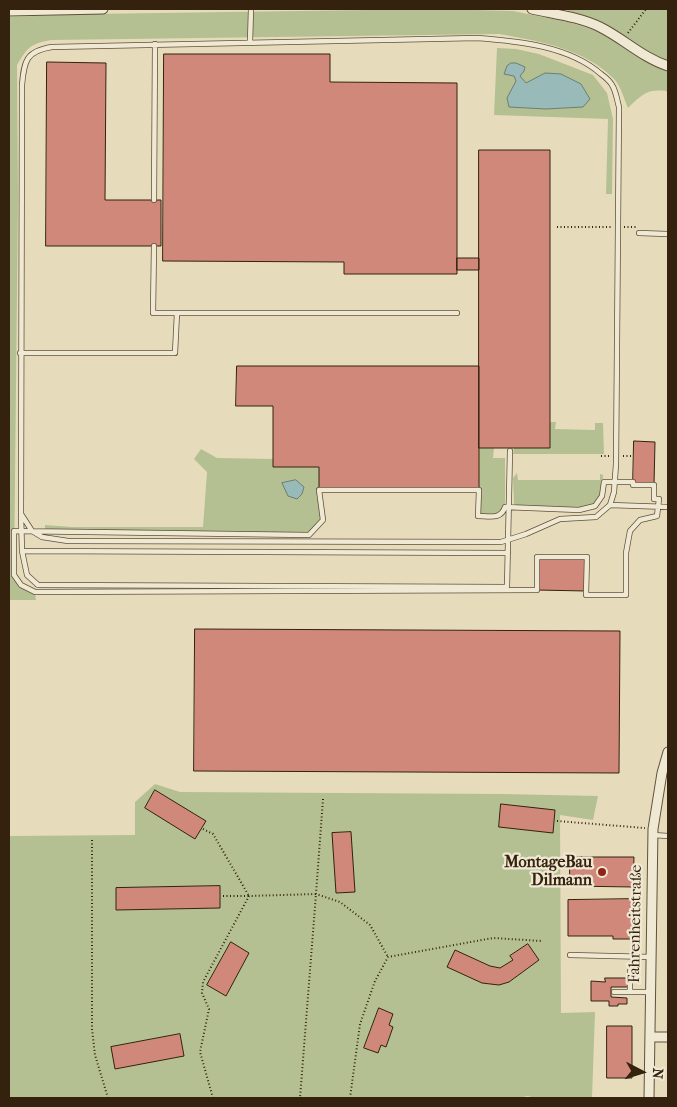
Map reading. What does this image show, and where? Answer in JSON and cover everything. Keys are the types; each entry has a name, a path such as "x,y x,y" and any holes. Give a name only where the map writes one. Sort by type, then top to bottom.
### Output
{"street":[{"path":"9,11 103,9"},
{"path":"532,9 570,17 599,26 656,63 668,66"},
{"name":"Fahrenheitstraße","path":"649,1098 653,832 662,773 668,752"},
{"path":"650,1037 668,1037"}],"lane":[{"path":"250,42 251,9"},
{"path":"21,514 32,531 42,537 68,541 501,542 508,539 560,520 596,517 610,505 615,482 619,107 612,84 593,67 564,53 511,40 477,38 52,47 38,49 30,56 23,67 20,353 21,531 22,551 27,575 38,585 507,587 508,539 510,507 510,451"},
{"path":"154,200 155,44"},
{"path":"639,233 667,234"},
{"path":"154,246 153,313 457,313"},
{"path":"20,353 175,353 177,313"},
{"path":"604,482 615,482 633,482 634,485 654,485 654,499 659,499 657,516 640,520 630,531 626,553 626,595 586,595 587,557 537,557 537,590 35,592 21,585 14,575 14,531 310,535 323,520 319,490 479,490 478,516 496,517 503,512 505,507 579,510 595,506 602,496 604,482"},
{"path":"610,505 668,507"},
{"path":"22,551 508,553"},
{"path":"653,832 668,836"},
{"path":"570,955 651,957"},
{"path":"630,971 630,992"},
{"path":"614,992 651,992"}],"path":[{"path":"622,41 646,9"},
{"path":"557,227 639,226"},
{"path":"300,1098 323,799"},
{"path":"557,821 653,832"},
{"path":"203,829 213,834 249,896"},
{"path":"92,840 92,1029 95,1055 108,1098"},
{"path":"223,896 316,894 340,902 370,925 388,957"},
{"path":"213,1098 200,1052 208,1009 202,993 203,982 249,896"},
{"path":"388,957 493,938 542,941"},
{"path":"350,1098 360,1024 375,981 388,957"}],"green space":[{"path":"437,9 513,11 568,22 598,31 656,66 668,71 668,93 666,91 649,92 641,96 628,108 615,80 590,61 546,43 499,34 51,40 30,47 24,54 17,65 18,199 14,575 21,585 35,592 36,600 9,600 9,17"},
{"path":"563,9 668,9 668,62 657,58 600,21"},
{"path":"497,48 516,49 539,54 593,75 607,93 613,119 612,194 606,194 608,119 494,115"},
{"path":"550,422 556,422 555,429 595,430 595,423 603,423 604,454 513,454 514,448"},
{"path":"479,448 494,448 493,458 505,458 505,507 497,517 478,516"},
{"path":"201,449 217,458 274,459 274,467 319,467 323,520 309,535 45,532 45,525 72,527 203,527 207,472 194,459"},
{"path":"517,473 518,480 600,480 600,474 603,475 602,496 595,506 579,510 519,507 514,504 513,478"},
{"path":"155,784 180,792 598,796 593,820 560,815 561,1013 595,1012 592,1098 535,1098 528,1096 517,1098 9,1098 9,836 135,835 135,802"}],"water":[{"path":"511,63 525,67 520,76 526,83 545,73 561,74 581,84 590,99 583,107 546,109 509,107 507,98 516,81 514,76 504,74 507,66"},
{"path":"296,480 304,487 302,494 297,499 288,496 282,483"}],"building":[{"path":"164,54 330,54 330,82 457,83 457,274 344,274 344,262 163,261"},
{"path":"47,62 106,63 105,200 161,200 161,246 46,246"},
{"path":"479,150 550,150 550,448 479,448"},
{"path":"457,258 479,258 479,270 457,270"},
{"path":"237,366 479,366 479,490 319,490 319,467 273,467 273,406 236,406"},
{"path":"634,441 655,442 654,485 633,485"},
{"path":"537,557 587,557 586,591 537,590"},
{"path":"195,629 620,631 619,773 194,771"},
{"path":"155,790 206,821 195,839 145,808"},
{"path":"501,804 555,810 553,833 499,827"},
{"path":"351,832 355,892 336,893 332,833"},
{"name":"MontageBau Dilmann","path":"570,857 634,857 633,887 570,886"},
{"path":"220,886 220,908 116,910 116,888"},
{"path":"635,899 635,939 613,939 613,936 568,936 568,900"},
{"path":"231,942 249,953 226,996 207,985"},
{"path":"528,944 539,960 509,982 499,985 482,983 447,967 455,950 490,966 500,968 513,960 510,956"},
{"path":"605,978 628,978 628,987 611,987 611,997 627,998 627,1004 609,1006 609,1001 591,1001 591,981 605,982"},
{"path":"379,1008 393,1014 389,1025 393,1027 386,1047 381,1045 378,1053 364,1048"},
{"path":"607,1026 632,1026 632,1078 607,1078"},
{"path":"180,1034 184,1056 115,1069 111,1047"}],"place":[{"name":"MontageBau Dilmann","path":"602,872"}]}
